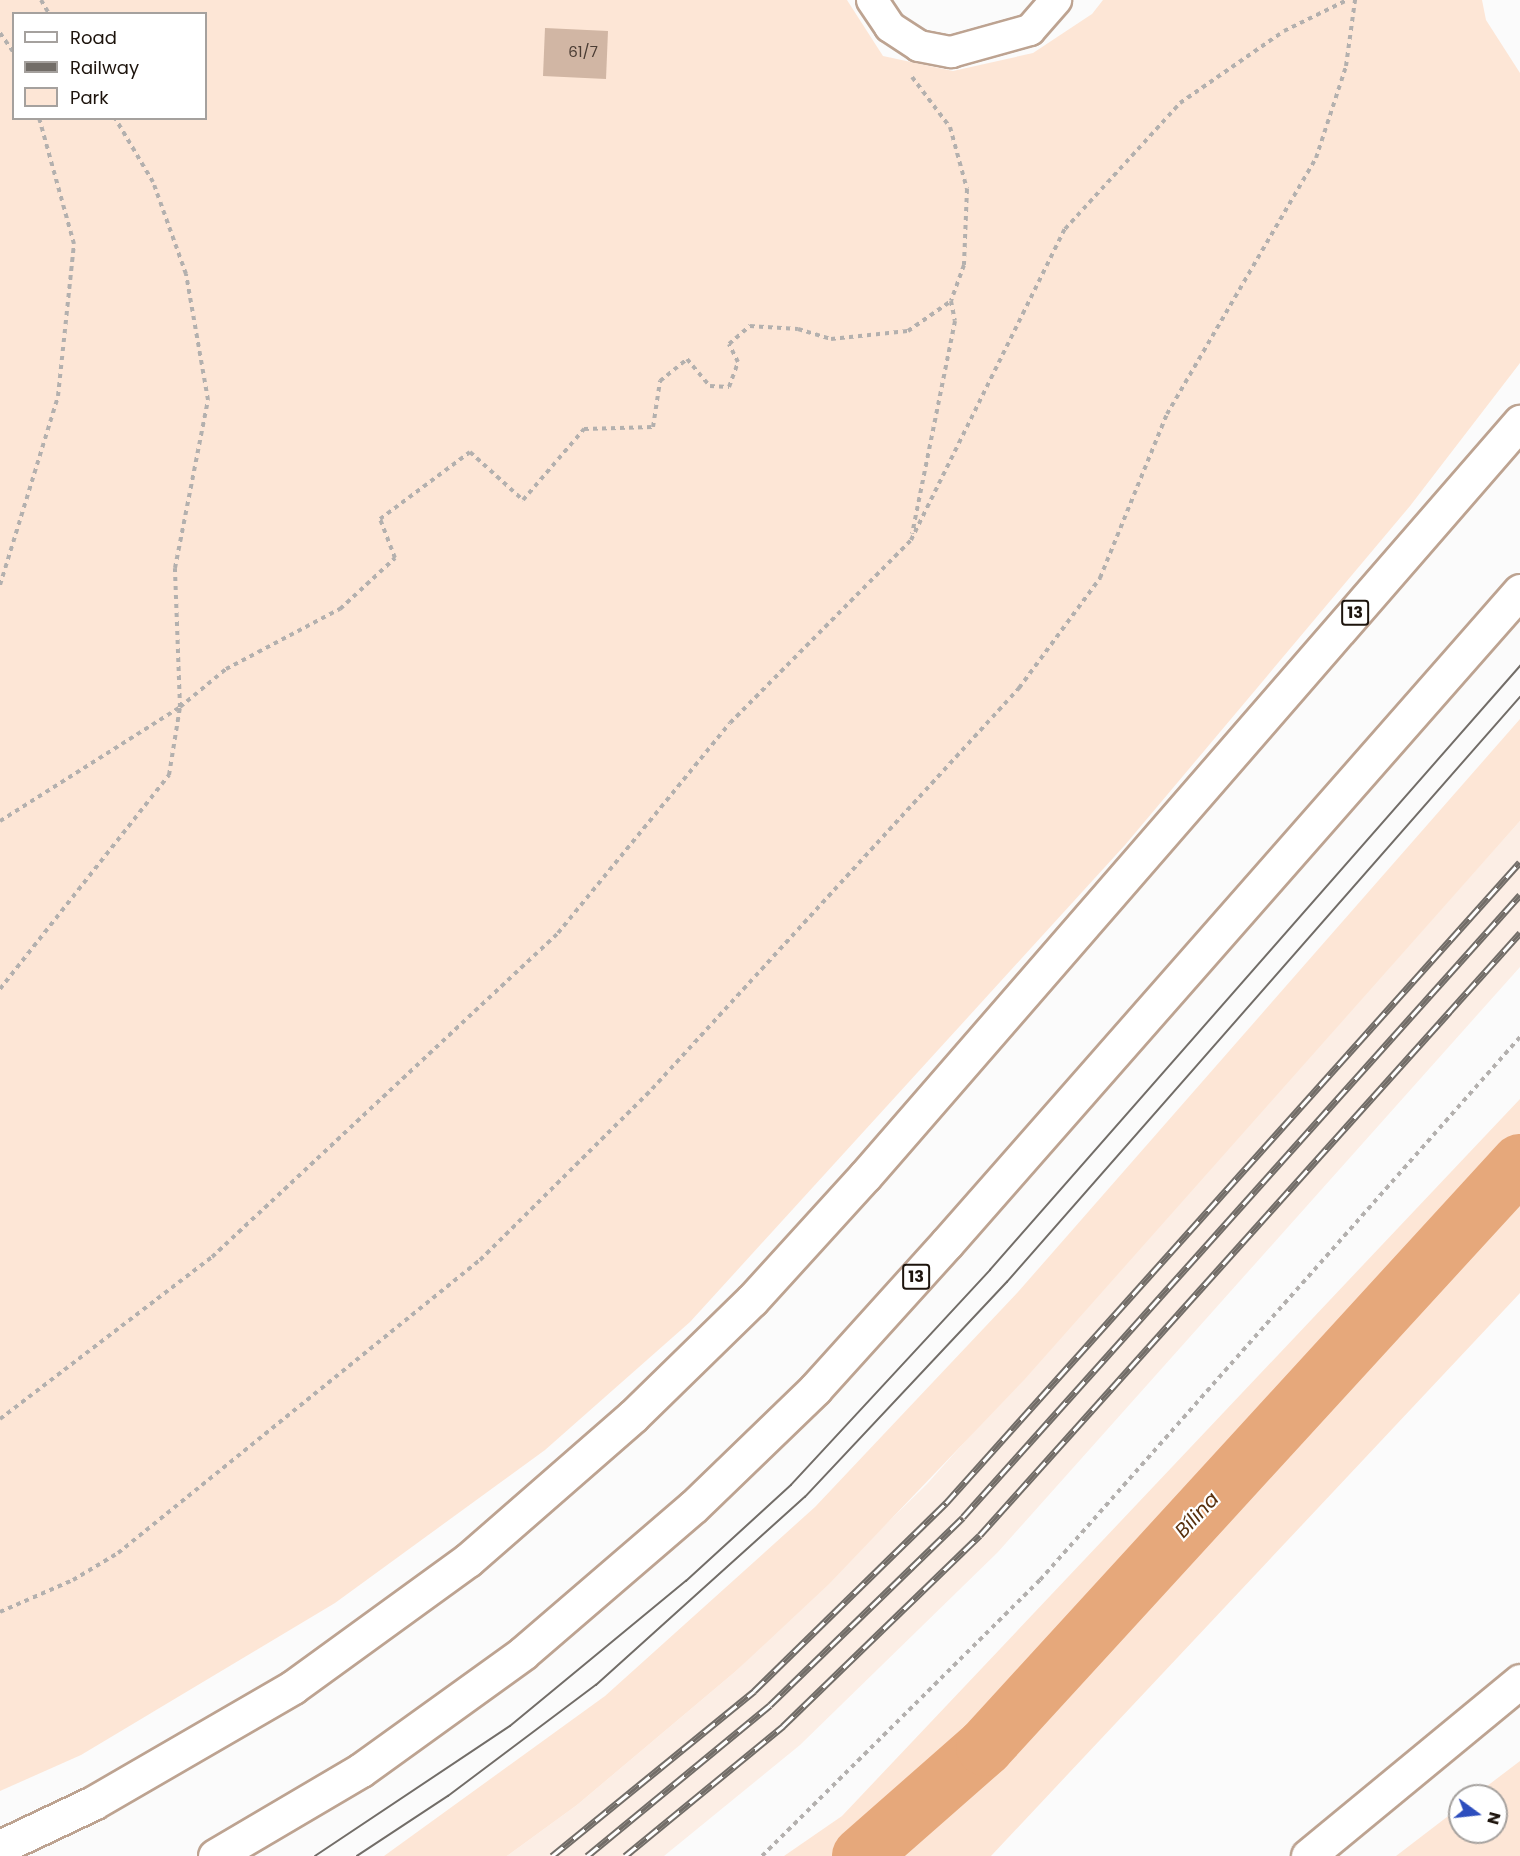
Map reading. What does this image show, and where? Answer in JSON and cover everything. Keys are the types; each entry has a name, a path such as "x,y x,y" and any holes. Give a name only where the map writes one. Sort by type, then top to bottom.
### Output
{"main road":[{"name":"13","path":"0,1847 93,1803 293,1687 468,1560 633,1416 752,1299 865,1176 1520,422"},
{"name":"13","path":"215,1856 361,1770 523,1653 701,1500 815,1389 947,1243 1520,591"},
{"path":"1308,1856 1520,1681"}],"street":[{"path":"872,0 890,27 919,46 951,52 1030,30 1056,0"}],"path":[{"path":"0,1419 212,1257 558,933 730,723 910,540 1065,229 1180,103 1284,32 1347,0"},
{"path":"0,1612 64,1585 118,1553 348,1372 480,1260 652,1089 1018,688 1100,579 1167,414 1316,158 1346,66 1354,0"},
{"path":"890,27 911,76 950,127 967,189 964,265 951,301 955,321 910,540"},
{"path":"0,33 12,50"},
{"path":"0,585 58,396 74,244 40,120"},
{"path":"0,989 169,775 180,707 175,568 208,400 186,274 153,182 116,120"},
{"path":"0,821 180,707 226,669 340,609 395,558 380,519 470,452 523,500 584,429 653,427 660,381 687,359 710,387 729,387 738,362 729,344 750,326 798,329 831,339 908,332 951,301"},
{"path":"762,1856 1040,1580 1520,1037"}],"shaded area":[{"path":"1520,821 1520,967 998,1552 800,1745 664,1856 507,1856 577,1805 736,1671 927,1484"}],"green space":[{"path":"0,0 847,0 883,56 953,71 1033,53 1092,14 1103,0 1482,0 1486,20 1520,73 1520,363 1410,506 1125,845 690,1322 545,1450 335,1603 81,1755 0,1791"},
{"path":"1520,719 1520,821 1024,1380 829,1584 736,1671 577,1805 507,1856 384,1856 605,1696 815,1507 1018,1292"},
{"path":"1520,1099 1520,1293 991,1856 784,1856 842,1816"},
{"path":"1520,1761 1520,1856 1396,1856 1448,1816 1448,1844 1508,1844 1508,1784 1490,1784"}],"building":[{"path":"545,28 608,31 606,79 543,76"}],"waterway":[{"name":"Bílina","path":"861,1856 985,1747 1520,1163"}],"tram line":[{"path":"315,1856 510,1726 686,1581 791,1485 990,1270 1520,666"},
{"path":"357,1856 448,1796 596,1685 805,1497 1007,1282 1520,697"}],"railway":[{"path":"552,1856 754,1691 946,1503 1520,862"},
{"path":"587,1856 770,1705 963,1517 1520,895"},
{"path":"625,1856 783,1726 980,1535 1520,933"}]}
